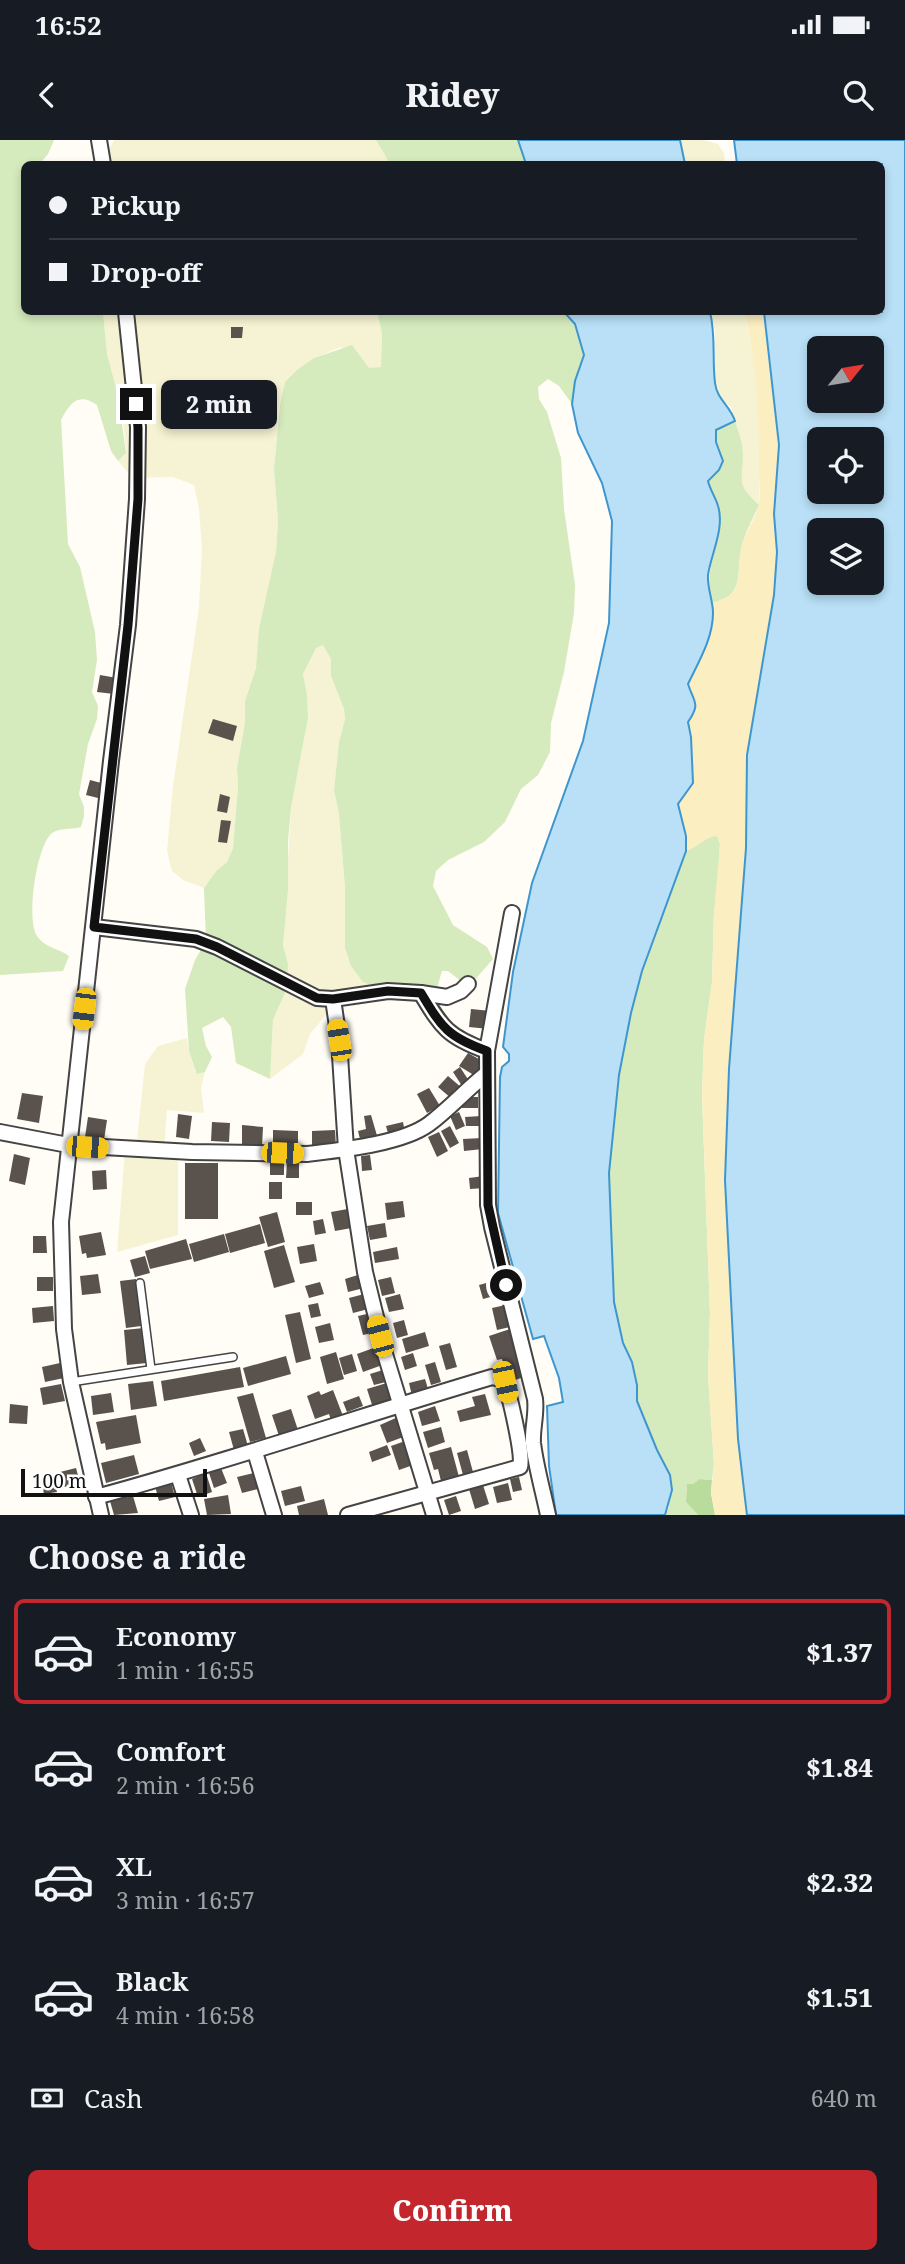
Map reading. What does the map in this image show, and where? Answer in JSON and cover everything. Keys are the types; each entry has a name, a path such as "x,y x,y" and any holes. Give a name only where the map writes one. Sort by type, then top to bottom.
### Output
{"street":[{"path":"99,140 102,161"},
{"path":"101,1515 71,1382 60,1267 68,1146 128,625 138,499 138,428 126,315"},
{"path":"512,914 487,1051 488,1198 492,1227 534,1391 537,1419 533,1431 533,1445 548,1515"},
{"path":"94,927 196,939 317,998 333,999 388,991 447,997 461,991 468,984"},
{"path":"421,993 436,1018 452,1036 487,1051"},
{"path":"333,999 339,1040 346,1149 365,1272 385,1354 434,1515"},
{"path":"0,1132 68,1146 307,1154 389,1140 427,1126 486,1074"},
{"path":"96,1497 255,1452 492,1377 500,1377 505,1382 521,1466 348,1515"},
{"path":"255,1452 274,1515"},
{"path":"178,1475 191,1515"}],"lane":[{"path":"140,1283 151,1369"},
{"path":"71,1382 233,1357"}],"shaded area":[{"path":"114,140 376,140 388,161 104,161"},
{"path":"680,140 704,140 718,144 724,153 725,161 684,161"},
{"path":"103,315 378,315 382,333 381,367 369,369 341,347 314,358 280,405 274,469 278,521 276,552 256,668 245,701 245,722 237,768 233,848 227,862 217,870 204,888 183,880 172,871 167,851 173,786 199,607 202,549 199,509 194,485 173,477 133,478 118,461 126,453 124,428 107,354"},
{"path":"711,315 746,315 757,377 760,415 759,505 749,497 740,483 743,452 731,407 720,399 715,386 715,330"},
{"path":"324,645 331,659 331,676 344,709 345,719 339,742 334,790 339,814 345,888 345,948 363,982 370,985 373,991 331,1009 310,1034 303,1054 270,1079 273,1020 279,1007 288,964 283,945 291,808 308,718 303,674 316,647"},
{"path":"187,1038 198,1074 205,1072 201,1088 204,1113 167,1110 164,1151 178,1152 178,1235 117,1252 125,1150 136,1150 145,1064 158,1046"}],"green space":[{"path":"0,140 54,140 42,161 21,161 21,315 103,315 107,354 118,396 126,453 118,461 111,451 97,405 85,399 71,404 61,420 68,544 80,567 95,632 97,660 92,692 98,706 79,794 84,807 81,827 56,831 45,843 34,885 32,915 40,940 69,956 63,971 0,975"},
{"path":"376,140 518,140 525,161 388,161"},
{"path":"378,315 567,315 575,324 584,355 575,381 572,404 559,386 548,379 538,387 539,399 547,412 561,458 564,509 575,585 574,613 564,672 551,723 550,752 538,775 521,789 505,822 484,842 448,860 436,871 433,886 453,925 487,947 493,959 473,982 462,982 448,971 442,971 437,988 400,989 363,982 351,966 345,948 345,888 339,814 334,790 339,742 345,719 344,709 331,676 331,659 323,645 316,648 303,674 308,718 291,808 288,841 288,889 283,945 288,964 287,988 273,1020 270,1079 236,1063 231,1027 223,1017 202,1028 212,1057 205,1072 197,1074 189,1051 185,989 195,960 206,941 204,888 217,870 227,862 233,848 237,768 245,722 245,701 256,668 259,629 276,552 278,521 274,469 285,382 314,358 352,345 369,368 381,367 382,333"},
{"path":"735,421 743,450 743,487 759,505 743,541 735,588 723,599 712,603 709,578 717,530 708,481 719,470 720,449 716,442 716,430"},
{"path":"717,835 720,844 719,871 714,913 712,982 704,1040 702,1095 710,1313 708,1375 714,1464 712,1480 701,1479 687,1484 686,1502 698,1515 665,1515 669,1507 670,1475 637,1401 632,1362 623,1343 614,1302 609,1173 619,1075 642,971 686,851"},
{"path":"700,1479 712,1480 711,1493 715,1515 698,1515 686,1502 687,1484 693,1484"}],"sand":[{"path":"746,315 764,315 779,445 774,514 777,552 774,595 747,755 746,848 729,1069 725,1180 738,1439 747,1515 715,1515 711,1493 714,1464 708,1375 710,1313 702,1095 720,844 717,836 712,837 686,851 686,836 678,804 693,783 688,722 695,712 688,684 710,635 712,603 730,595 735,589 743,542 759,504 757,404"}],"water":[{"path":"518,140 680,140 684,161 525,161"},
{"path":"734,140 905,140 905,1515 747,1515 738,1439 725,1180 729,1069 746,848 747,755 774,595 777,552 774,514 779,445 764,315 885,315 885,161 737,161"},
{"path":"567,315 710,315 716,389 735,421 716,430 716,442 723,461 719,470 708,481 718,506 720,523 708,575 713,613 711,631 688,684 695,703 688,722 693,783 678,804 686,836 686,851 642,971 631,1013 619,1075 609,1173 614,1302 623,1343 632,1362 637,1401 670,1475 672,1490 665,1515 556,1515 549,1466 547,1406 563,1402 559,1378 544,1336 533,1339 498,1213 500,1077 502,1067 509,1061 509,1054 503,1047 513,972 532,883 583,741 609,623 612,521 602,483 578,433 572,404 575,381 584,355 575,324"}],"building":[{"path":"231,327 243,327 242,338 231,338"},
{"path":"100,675 117,678 114,694 97,692"},
{"path":"213,719 237,726 233,741 208,733"},
{"path":"90,780 105,784 102,799 86,795"},
{"path":"220,794 230,797 227,813 217,811"},
{"path":"221,820 231,821 227,843 218,842"},
{"path":"471,1009 491,1011 489,1029 469,1027"},
{"path":"468,1053 486,1063 477,1077 459,1066"},
{"path":"460,1067 471,1084 464,1089 453,1072"},
{"path":"448,1076 462,1088 452,1099 438,1087"},
{"path":"429,1088 440,1106 427,1113 417,1094"},
{"path":"22,1093 43,1096 39,1123 17,1119"},
{"path":"462,1097 478,1097 478,1108 462,1108"},
{"path":"459,1112 465,1126 456,1130 450,1116"},
{"path":"178,1114 192,1116 189,1139 176,1137"},
{"path":"371,1115 378,1139 361,1143 358,1131 366,1129 364,1116"},
{"path":"481,1116 481,1126 466,1126 465,1117"},
{"path":"88,1117 107,1120 104,1140 85,1137"},
{"path":"212,1122 230,1123 229,1142 211,1141"},
{"path":"403,1122 405,1133 389,1137 386,1126"},
{"path":"242,1125 263,1127 262,1147 242,1145"},
{"path":"450,1126 459,1143 450,1148 441,1131"},
{"path":"273,1130 298,1131 298,1143 273,1143"},
{"path":"335,1130 336,1147 312,1148 312,1131"},
{"path":"439,1132 448,1151 437,1157 428,1137"},
{"path":"482,1138 483,1149 464,1151 463,1139"},
{"path":"14,1154 30,1158 25,1185 9,1181"},
{"path":"370,1155 372,1170 362,1171 361,1156"},
{"path":"270,1159 284,1159 284,1175 270,1175"},
{"path":"287,1161 299,1162 299,1178 286,1178"},
{"path":"185,1163 218,1163 218,1219 185,1219"},
{"path":"106,1170 107,1189 93,1190 92,1171"},
{"path":"484,1176 485,1188 470,1189 469,1178"},
{"path":"269,1182 282,1182 282,1199 269,1199"},
{"path":"403,1201 405,1217 387,1220 385,1203"},
{"path":"296,1202 312,1202 312,1215 296,1215"},
{"path":"353,1208 357,1227 335,1231 331,1212"},
{"path":"277,1212 285,1242 268,1247 259,1217"},
{"path":"323,1219 326,1233 315,1235 313,1221"},
{"path":"385,1223 387,1237 370,1240 367,1226"},
{"path":"260,1224 265,1243 230,1253 225,1234"},
{"path":"101,1232 106,1255 87,1258 86,1253 82,1254 79,1236"},
{"path":"224,1234 229,1252 194,1262 189,1244"},
{"path":"33,1236 46,1236 47,1253 33,1253"},
{"path":"186,1239 192,1259 150,1269 145,1251"},
{"path":"314,1244 317,1261 300,1264 297,1247"},
{"path":"284,1245 295,1282 274,1288 264,1251"},
{"path":"397,1247 399,1259 375,1263 373,1252"},
{"path":"145,1256 150,1273 135,1277 130,1260"},
{"path":"98,1274 101,1293 82,1295 80,1276"},
{"path":"361,1274 364,1288 348,1292 345,1279"},
{"path":"37,1277 53,1277 53,1291 37,1291"},
{"path":"391,1277 395,1293 382,1296 378,1280"},
{"path":"136,1279 141,1326 126,1328 120,1281"},
{"path":"320,1282 324,1294 309,1298 305,1286"},
{"path":"490,1282 494,1296 483,1299 479,1285"},
{"path":"368,1293 372,1308 353,1313 349,1298"},
{"path":"400,1294 404,1309 389,1312 385,1298"},
{"path":"318,1303 321,1316 311,1318 308,1305"},
{"path":"510,1304 515,1326 497,1330 492,1308"},
{"path":"53,1306 54,1321 33,1323 32,1308"},
{"path":"300,1312 311,1359 296,1363 285,1315"},
{"path":"371,1313 376,1332 363,1335 358,1316"},
{"path":"404,1320 408,1335 397,1338 393,1323"},
{"path":"330,1323 334,1340 319,1343 315,1327"},
{"path":"144,1328 147,1363 127,1365 124,1330"},
{"path":"513,1328 529,1375 510,1382 502,1359 497,1360 489,1336"},
{"path":"425,1332 429,1346 406,1353 402,1339"},
{"path":"450,1343 457,1367 446,1370 439,1346"},
{"path":"379,1346 385,1364 363,1372 357,1354"},
{"path":"336,1352 344,1379 327,1384 320,1357"},
{"path":"413,1353 417,1366 405,1370 401,1357"},
{"path":"352,1354 357,1371 344,1375 339,1358"},
{"path":"286,1356 291,1374 248,1386 243,1368"},
{"path":"435,1362 441,1382 431,1385 425,1365"},
{"path":"60,1363 64,1378 45,1382 42,1367"},
{"path":"240,1367 244,1387 164,1401 161,1381"},
{"path":"386,1369 390,1381 374,1385 370,1374"},
{"path":"425,1379 429,1392 412,1396 409,1383"},
{"path":"153,1381 157,1406 131,1410 128,1384"},
{"path":"390,1382 396,1401 373,1408 367,1389"},
{"path":"61,1384 65,1401 43,1405 40,1388"},
{"path":"333,1390 343,1416 331,1420 329,1414 315,1419 307,1396 319,1391 321,1395"},
{"path":"111,1393 114,1412 93,1415 91,1396"},
{"path":"253,1393 266,1438 250,1442 237,1397"},
{"path":"485,1394 491,1415 460,1422 457,1411 475,1406 472,1397"},
{"path":"359,1396 363,1406 347,1412 343,1402"},
{"path":"10,1404 28,1406 27,1424 9,1423"},
{"path":"435,1406 440,1421 422,1426 418,1412"},
{"path":"291,1409 298,1430 279,1436 272,1415"},
{"path":"136,1415 141,1443 106,1450 105,1443 101,1444 96,1422"},
{"path":"398,1417 406,1436 387,1443 380,1425"},
{"path":"441,1427 445,1442 428,1448 423,1432"},
{"path":"243,1429 248,1446 234,1450 229,1432"},
{"path":"200,1438 206,1451 194,1456 189,1443"},
{"path":"408,1440 416,1464 399,1470 391,1446"},
{"path":"387,1445 391,1455 372,1462 369,1452"},
{"path":"451,1447 459,1477 441,1481 438,1469 434,1470 429,1453"},
{"path":"467,1450 473,1472 463,1475 457,1453"},
{"path":"134,1455 139,1474 106,1483 101,1463"},
{"path":"76,1468 80,1483 60,1488 56,1473"},
{"path":"221,1468 227,1483 214,1488 209,1473"},
{"path":"258,1472 262,1488 242,1493 237,1477"},
{"path":"206,1473 212,1492 198,1497 192,1479"},
{"path":"519,1477 522,1490 513,1492 510,1479"},
{"path":"171,1482 175,1497 159,1501 155,1486"},
{"path":"55,1483 57,1492 44,1494 42,1485"},
{"path":"508,1483 512,1500 497,1503 493,1487"},
{"path":"483,1485 489,1504 475,1509 469,1489"},
{"path":"301,1486 305,1501 285,1506 281,1491"},
{"path":"228,1495 231,1514 207,1515 204,1499"},
{"path":"133,1496 138,1513 114,1515 110,1501"},
{"path":"456,1496 461,1511 449,1515 444,1500"},
{"path":"324,1499 328,1515 299,1515 297,1506"}],"route":[{"path":"136,404 138,499 128,625 94,927 196,939 209,943 317,998 333,999 388,991 421,993 436,1018 452,1036 487,1051 488,1205 506,1285"}]}
